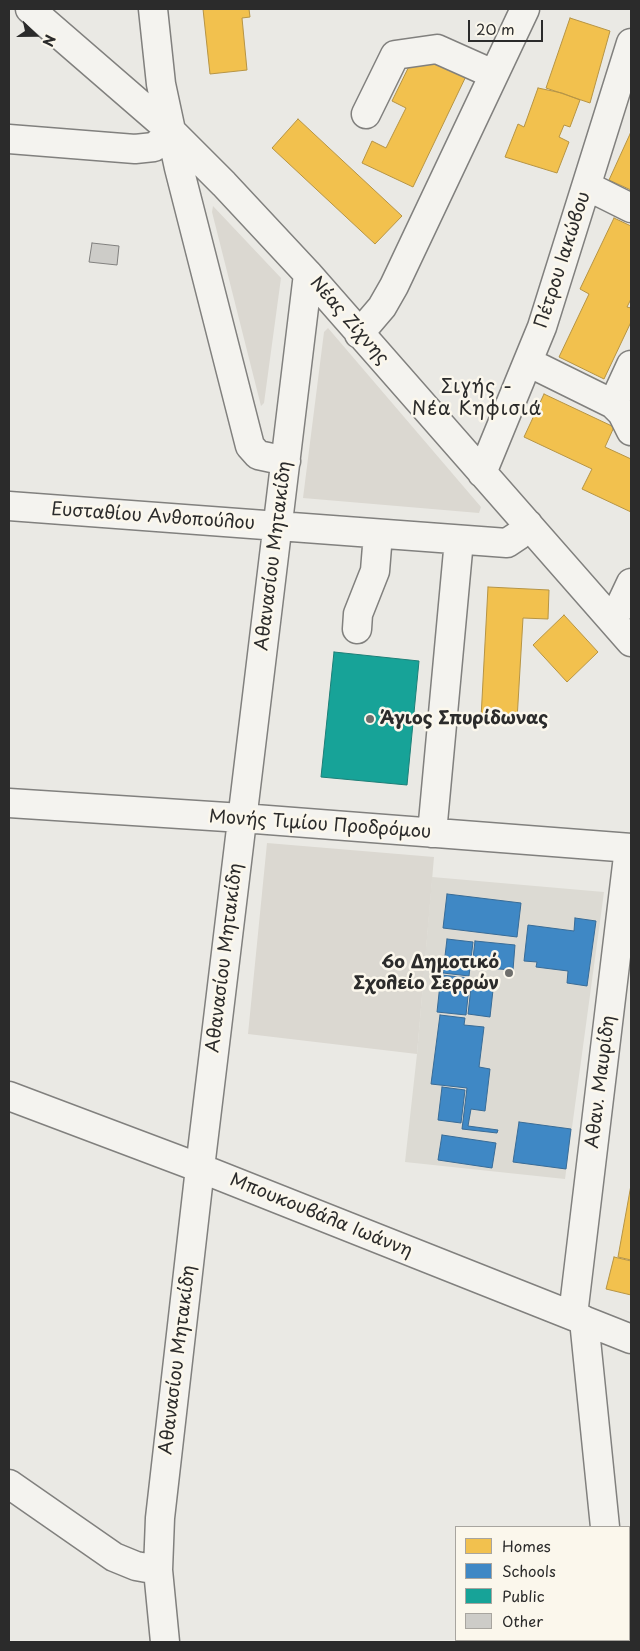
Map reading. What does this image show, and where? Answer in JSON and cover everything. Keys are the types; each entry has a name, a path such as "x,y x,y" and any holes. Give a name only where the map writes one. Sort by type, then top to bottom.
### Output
{"street":[{"name":"Νέας Ζίχνης","path":"30,9 172,132 224,184 308,274 631,642"},
{"path":"153,9 161,84 186,199 250,446 258,455 286,461"},
{"path":"359,334 382,307 394,286 525,9"},
{"name":"Πέτρου Ιακώβου","path":"482,473 542,327 631,44"},
{"path":"366,114 395,55 438,49 493,74"},
{"path":"9,139 134,149 154,147 172,132"},
{"path":"587,186 631,208"},
{"name":"Αθανασίου Μητακίδη","path":"165,1642 158,1570 158,1544 162,1501 200,1168 308,274"},
{"path":"528,362 613,404 622,413 631,431"},
{"path":"613,404 631,365"},
{"name":"Ευσταθίου Ανθοπούλου","path":"9,506 507,543 519,535 528,524"},
{"path":"357,629 358,614 374,571 378,534"},
{"path":"432,833 459,540"},
{"path":"613,621 631,584"},
{"name":"Μονής Τιμίου Προδρόμου","path":"9,803 242,818 630,848"},
{"name":"Αθαν. Μαυρίδη","path":"605,1526 578,1317 630,848"},
{"name":"Μπουκουβάλα Ιωάννη","path":"9,1096 200,1168 631,1339"},
{"path":"9,1484 114,1557 136,1566 158,1570"}],"shaded area":[{"path":"213,206 281,278 264,403 261,406 212,212"},
{"path":"328,328 481,507 479,513 303,498 324,332"},
{"path":"267,843 434,857 417,1054 248,1034"},
{"name":"6ο Δημοτικό Σχολείο Σερρών","path":"432,877 604,892 565,1179 405,1162 417,1054"}],"building: Homes":[{"path":"203,9 249,9 250,17 242,18 247,70 210,74"},
{"path":"570,18 610,31 590,103 546,88"},
{"path":"416,52 468,72 413,187 362,163 372,141 386,148 406,108 392,101"},
{"path":"538,88 562,93 580,100 570,127 564,125 559,137 569,142 557,173 505,157 518,124 524,127"},
{"path":"298,119 402,216 375,244 272,148"},
{"path":"631,135 631,190 609,180"},
{"path":"614,218 631,226 631,299 627,307 631,308 631,322 604,379 559,357 589,294 580,289"},
{"path":"544,394 614,427 605,447 631,459 631,512 582,489 592,469 524,437"},
{"path":"488,587 549,590 548,619 523,618 517,720 481,718"},
{"path":"564,615 598,652 567,682 533,645"},
{"path":"631,1185 631,1260 618,1257"},
{"path":"614,1257 631,1261 631,1295 606,1289"}],"building: Schools":[{"path":"447,894 521,903 517,937 443,928"},
{"path":"575,918 596,921 587,986 567,983 568,971 536,967 537,962 524,961 528,925 574,931"},
{"path":"447,939 473,942 469,976 443,973"},
{"path":"475,941 515,945 513,970 472,967"},
{"path":"441,975 470,978 466,1015 437,1012"},
{"path":"472,979 494,981 490,1017 468,1014"},
{"path":"440,1015 465,1018 464,1025 484,1027 479,1067 490,1069 485,1111 471,1109 468,1126 498,1130 497,1133 462,1129 467,1088 431,1084"},
{"path":"442,1087 465,1090 461,1123 438,1120"},
{"path":"519,1122 571,1129 566,1169 513,1162"},
{"path":"442,1135 496,1143 492,1168 438,1160"}],"building: Public":[{"name":"Άγιος Σπυρίδωνας","path":"334,652 419,661 407,785 321,777"}],"building: Other":[{"path":"92,243 119,246 117,265 89,262"}],"place":[{"name":"Άγιος Σπυρίδωνας","path":"370,719"},
{"name":"6ο Δημοτικό Σχολείο Σερρών","path":"509,973"}],"district":[{"name":"Σιγής - Νέα Κηφισιά","path":"477,399"}]}
